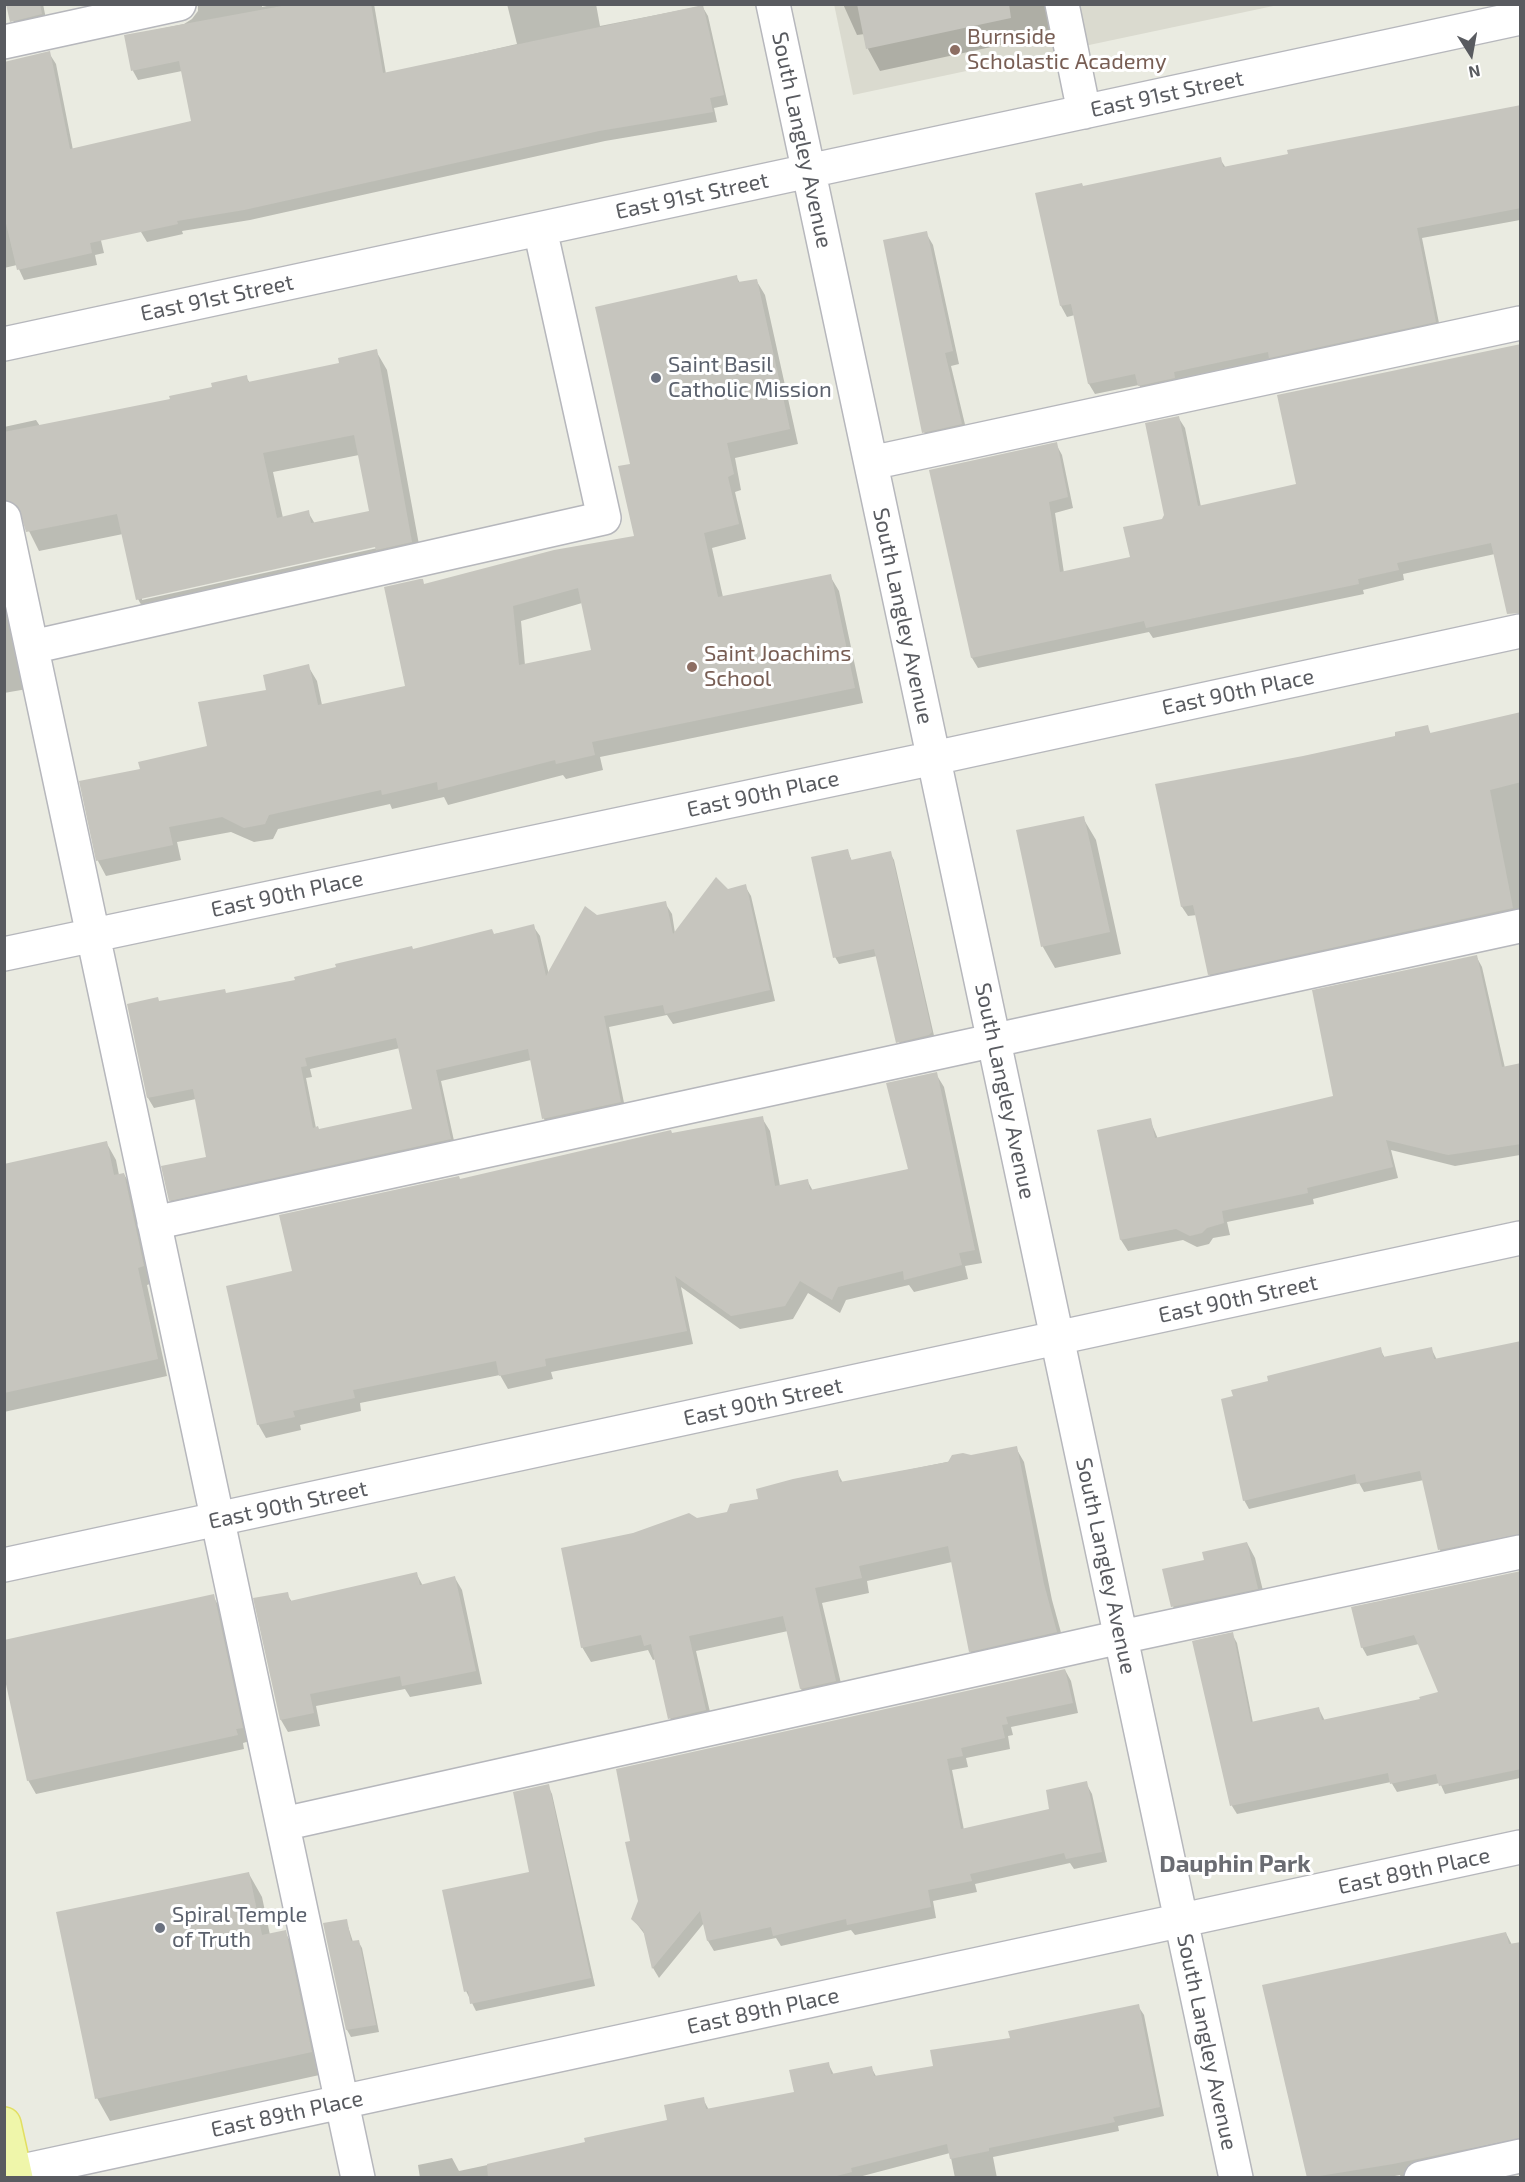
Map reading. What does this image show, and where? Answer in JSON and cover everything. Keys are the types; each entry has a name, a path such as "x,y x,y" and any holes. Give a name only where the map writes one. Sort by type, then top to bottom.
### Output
{"main road":[{"path":"4,2124 12,2175"}],"street":[{"path":"4,42 179,4"},
{"name":"South Langley Avenue","path":"773,4 1236,2178"},
{"path":"1062,4 1084,112"},
{"name":"East 91st Street","path":"4,344 1521,18"},
{"path":"32,648 604,518 540,229"},
{"path":"871,463 1521,323"},
{"path":"4,518 358,2178"},
{"name":"East 90th Place","path":"4,954 934,758 1521,631"},
{"path":"154,1223 1521,926"},
{"name":"East 90th Street","path":"4,1565 1521,1238"},
{"path":"283,1824 1121,1637 1521,1552"},
{"name":"East 89th Place","path":"12,2175 1521,1848"},
{"path":"1421,2178 1521,2156"}],"shaded area":[{"name":"Burnside Scholastic Academy","path":"834,4 1278,5 853,95"}],"building":[{"path":"6,4 40,4 42,14 10,22"},
{"path":"293,4 371,4 383,73 703,5 724,95 710,98 713,112 599,131 244,210 177,221 178,224 90,243 92,253 17,270 4,215 4,62 50,51 70,149 191,121 179,61 131,71 124,35"},
{"path":"857,4 1009,4 1011,18 866,49"},
{"path":"1521,105 1521,208 1417,228 1436,322 1269,358 1268,352 1174,372 1175,378 1138,386 1135,374 1088,384 1071,304 1060,306 1035,193 1082,183 1083,186 1221,157 1223,167 1288,154 1287,150"},
{"path":"927,231 953,351 945,353 962,424 922,433 883,240"},
{"path":"737,275 738,282 757,279 790,429 727,443 734,474 728,477 739,524 704,533 718,597 831,574 855,688 592,742 595,755 556,764 555,760 438,790 437,782 382,795 381,790 269,815 265,824 244,828 222,817 169,827 173,845 96,861 79,781 140,769 138,762 207,746 198,702 266,690 263,675 309,664 318,705 405,686 384,587 420,579 423,579 424,584 554,550 634,536 618,466 630,464 595,307","holes":["578,588 591,650 519,665 513,606"]},
{"path":"1521,344 1521,613 1507,614 1491,543 1397,563 1399,570 1358,579 1359,584 1146,628 1144,621 971,658 929,470 1057,442 1068,497 1049,502 1060,572 1130,557 1123,527 1162,519 1164,515 1145,423 1179,416 1198,506 1296,484 1277,395"},
{"path":"377,349 412,542 376,550 375,547 136,600 117,514 26,532 18,506 4,500 4,432 170,399 169,396 212,387 211,383 247,375 248,382 339,363 338,358","holes":["354,435 369,511 311,523 309,510 277,518 263,453"]},
{"path":"1521,712 1521,782 1490,790 1513,908 1208,975 1193,905 1181,907 1155,784 1303,756 1395,736 1395,732 1428,725 1430,733"},
{"path":"1084,816 1110,932 1041,947 1016,830"},
{"path":"848,849 851,860 891,851 932,1032 929,1035 896,1043 874,949 833,958 811,857"},
{"path":"716,877 728,889 746,884 770,990 665,1014 663,1005 604,1016 621,1102 542,1119 528,1049 436,1070 451,1139 169,1201 161,1166 206,1157 193,1089 147,1098 127,1004 158,997 159,1001 225,989 226,993 295,980 294,977 336,967 335,964 412,946 413,949 492,929 494,934 534,924 546,976 585,906 597,915 666,901 673,934","holes":["396,1038 412,1109 319,1129 318,1126 313,1128 301,1067 307,1066 305,1058"]},
{"path":"1477,955 1502,1067 1521,1063 1521,1144 1448,1155 1386,1140 1393,1167 1307,1188 1308,1193 1222,1211 1224,1223 1207,1228 1202,1233 1190,1236 1176,1229 1120,1240 1097,1130 1151,1118 1155,1138 1333,1096 1312,990"},
{"path":"937,1072 975,1250 959,1253 962,1265 904,1280 903,1271 838,1287 832,1300 800,1281 785,1306 731,1316 675,1276 687,1331 545,1359 546,1366 499,1376 496,1361 353,1390 355,1398 293,1411 295,1417 257,1425 226,1286 292,1271 279,1215 459,1176 460,1179 671,1130 672,1133 763,1116 775,1186 808,1179 810,1190 908,1169 886,1083"},
{"path":"107,1141 114,1175 124,1173 144,1266 138,1268 158,1359 4,1393 4,1164"},
{"path":"1521,1341 1521,1534 1438,1550 1420,1471 1357,1484 1355,1474 1243,1501 1221,1399 1233,1396 1231,1390 1268,1381 1267,1376 1381,1347 1383,1357 1432,1347 1434,1359"},
{"path":"1017,1446 1044,1584 1057,1632 969,1652 948,1546 859,1566 862,1578 815,1588 836,1681 800,1689 783,1616 689,1636 706,1710 668,1719 651,1644 644,1646 641,1635 581,1648 561,1548 633,1533 689,1513 697,1518 727,1512 730,1504 758,1499 756,1489 793,1479 838,1470 840,1482 948,1462 952,1455 963,1453 971,1455"},
{"path":"1247,1542 1258,1589 1171,1607 1162,1569 1204,1560 1202,1552"},
{"path":"1521,1571 1521,1769 1439,1786 1436,1774 1390,1784 1388,1773 1230,1806 1192,1641 1233,1632 1251,1722 1319,1707 1322,1720 1420,1699 1419,1697 1438,1692 1414,1635 1361,1648 1351,1607"},
{"path":"417,1572 420,1585 455,1576 476,1671 402,1686 400,1676 310,1694 314,1713 280,1720 253,1598 288,1592 290,1601"},
{"path":"214,1594 243,1728 236,1729 238,1735 27,1781 4,1675 4,1640"},
{"path":"1065,1669 1073,1703 1006,1717 1008,1724 1002,1725 1005,1738 961,1748 963,1756 947,1759 961,1829 1049,1809 1046,1790 1087,1781 1102,1852 1066,1859 1064,1853 970,1874 972,1881 928,1890 931,1907 847,1925 846,1919 773,1936 771,1927 707,1941 700,1911 652,1969 643,1930 631,1919 638,1901 625,1842 630,1841 616,1769"},
{"path":"549,1784 591,1978 470,2004 468,1991 464,1992 442,1890 529,1872 513,1792"},
{"path":"249,1872 262,1935 286,1930 312,2052 95,2099 56,1912"},
{"path":"347,1919 351,1941 359,1940 376,2025 346,2030 323,1923"},
{"path":"1506,1932 1509,1944 1521,1942 1521,2138 1393,2164 1307,2178 1262,1985"},
{"path":"1139,2004 1160,2107 1113,2117 1115,2122 989,2148 989,2151 950,2159 947,2144 851,2168 852,2172 829,2178 488,2178 487,2164 585,2142 584,2138 667,2120 664,2105 704,2097 706,2109 794,2092 789,2070 829,2062 831,2074 872,2066 874,2076 933,2066 930,2050 1010,2038 1008,2031"}],"place":[{"name":"Burnside Scholastic Academy","path":"955,50"},
{"name":"Saint Basil Catholic Mission","path":"656,378"},
{"name":"Saint Joachims School","path":"692,667"},
{"name":"Spiral Temple of Truth","path":"160,1928"}],"district":[{"name":"Dauphin Park","path":"1235,1864"}]}
